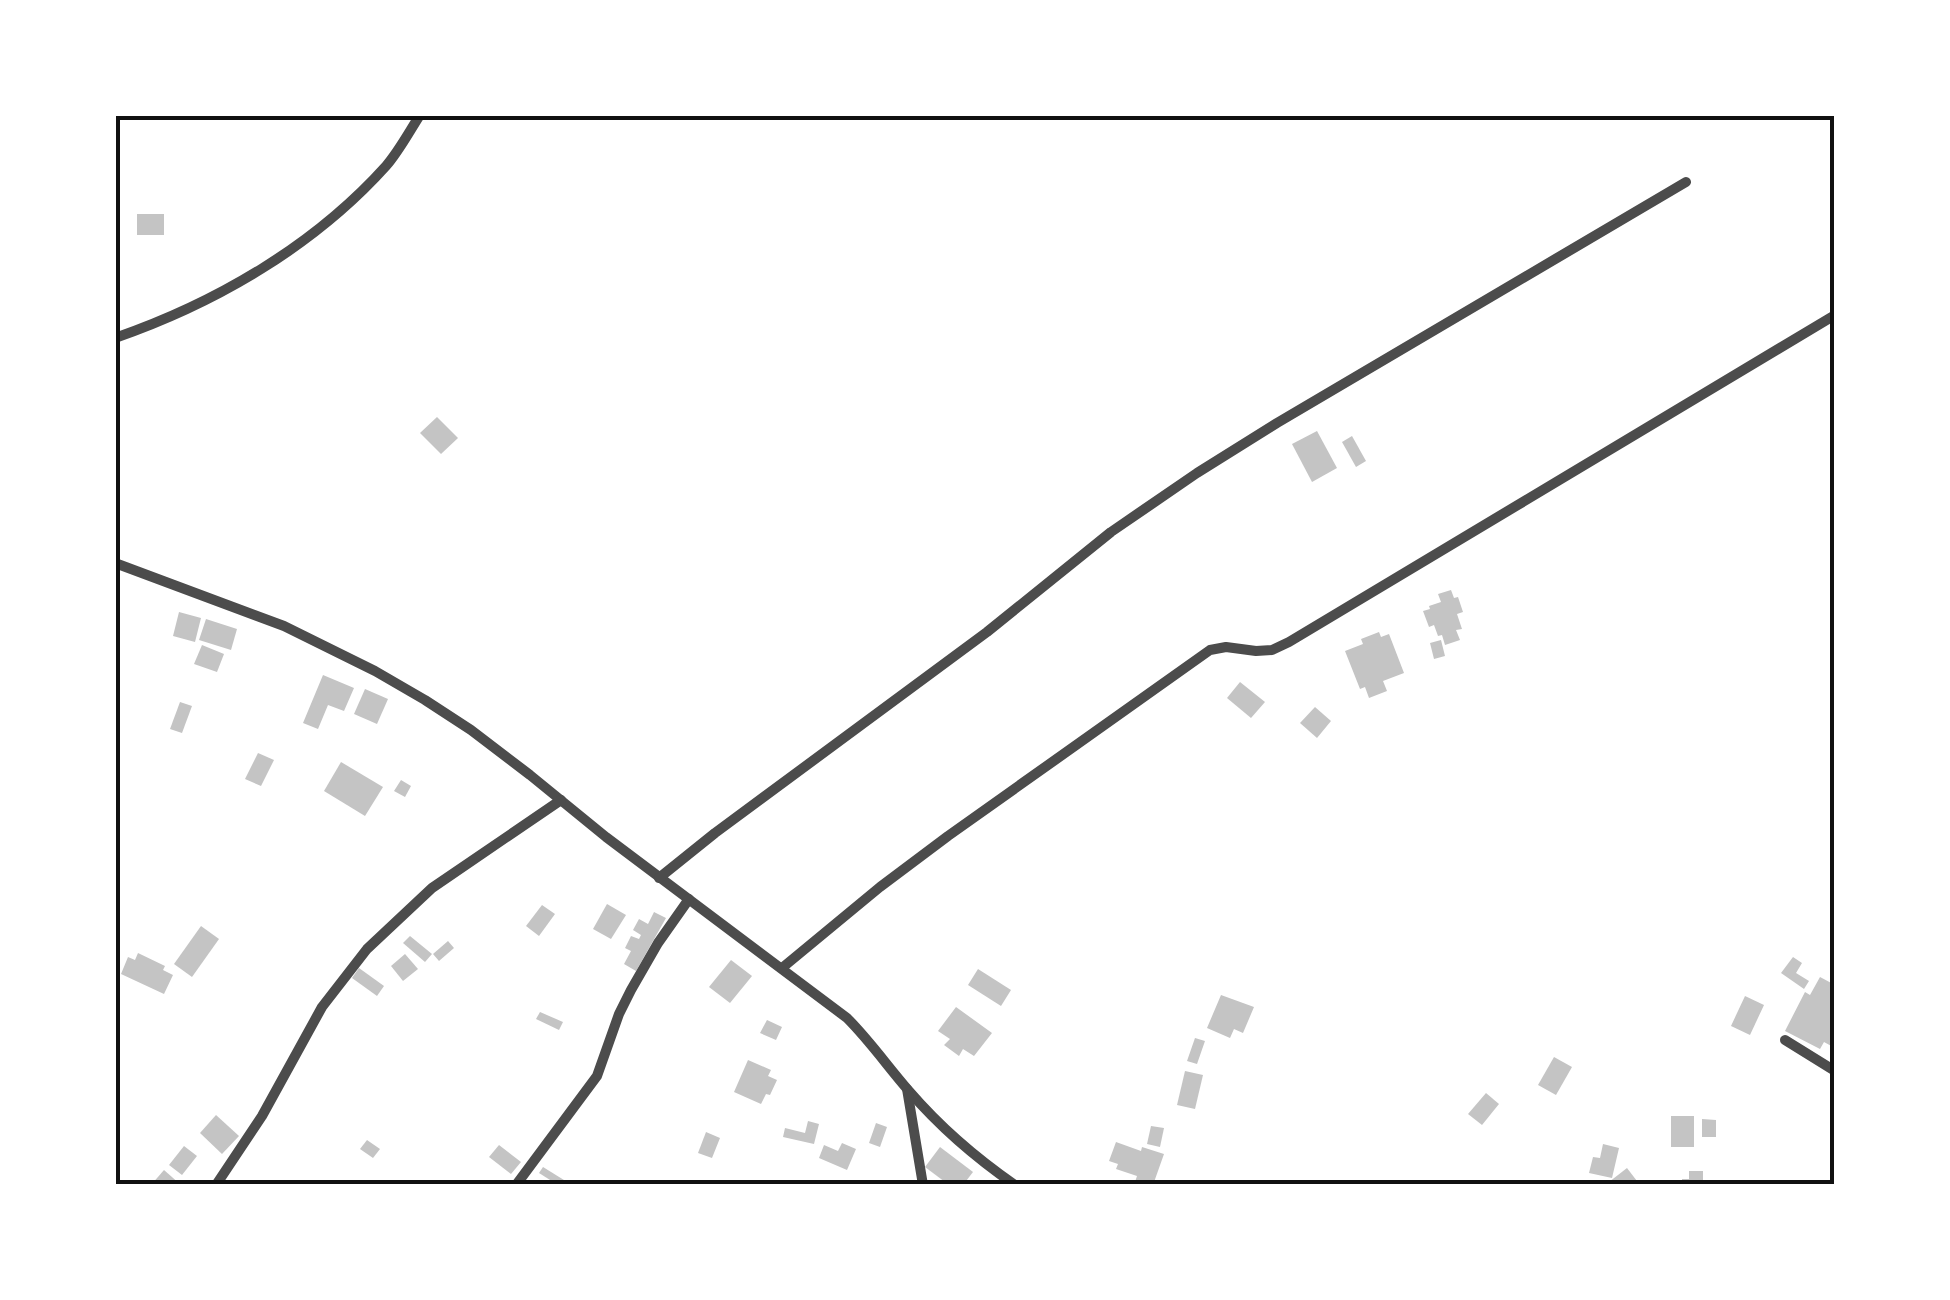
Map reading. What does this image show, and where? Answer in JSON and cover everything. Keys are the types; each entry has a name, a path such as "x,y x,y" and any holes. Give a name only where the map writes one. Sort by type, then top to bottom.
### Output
{"street":[{"path":"115,338 215,296 262,269 338,214 388,164 420,115"},
{"path":"659,878 988,632 1111,532 1197,473 1686,182"},
{"path":"782,968 948,836 1210,650 1272,650 1289,642 1835,315"},
{"path":"115,563 284,626 375,671 471,730 659,878 848,1018 945,1130 1016,1185"},
{"path":"216,1185 262,1116 322,1006 367,949 432,888 561,800"},
{"path":"516,1185 597,1076 631,990 689,900"},
{"path":"1785,1040 1835,1071"},
{"path":"906,1088 922,1185"}],"building":[{"path":"137,214 164,214 164,235 137,235"},
{"path":"437,417 458,438 441,454 420,433"},
{"path":"1317,431 1337,468 1312,482 1292,444"},
{"path":"1352,436 1366,461 1356,467 1342,442"},
{"path":"1451,590 1463,612 1457,614 1462,629 1456,630 1460,640 1445,645 1434,625 1429,627 1423,611 1441,602 1438,594"},
{"path":"179,612 201,618 195,642 173,636"},
{"path":"206,619 237,629 231,650 199,640"},
{"path":"1379,632 1381,637 1389,634 1404,673 1383,681 1387,691 1369,698 1365,687 1360,689 1345,651"},
{"path":"1441,640 1445,656 1434,659 1430,643"},
{"path":"202,645 224,654 217,672 194,664"},
{"path":"323,675 354,688 344,711 328,705 318,729 303,723"},
{"path":"1240,682 1265,702 1251,718 1227,698"},
{"path":"365,689 388,699 377,724 354,714"},
{"path":"180,702 192,706 182,733 170,729"},
{"path":"1315,707 1331,721 1317,738 1300,723"},
{"path":"258,753 274,760 261,786 245,779"},
{"path":"341,762 383,787 365,816 324,791"},
{"path":"401,780 411,786 405,797 394,791"},
{"path":"607,904 626,915 611,939 593,929"},
{"path":"542,905 555,914 539,936 526,926"},
{"path":"654,912 666,918 636,971 624,964 631,951 625,948 631,936 639,939 641,935 633,930 639,919 648,924"},
{"path":"201,926 219,939 192,977 174,964"},
{"path":"410,936 432,954 425,962 403,943"},
{"path":"448,941 454,948 439,961 433,954"},
{"path":"138,953 165,966 163,970 173,975 164,994 121,974 128,957 135,960"},
{"path":"405,954 418,969 403,981 391,966"},
{"path":"1793,957 1802,963 1796,973 1809,981 1804,989 1781,973"},
{"path":"731,960 752,976 730,1003 709,987"},
{"path":"359,968 384,986 377,996 352,978"},
{"path":"978,969 1011,990 1001,1006 968,985"},
{"path":"1820,977 1835,985 1835,1048 1824,1042 1820,1049 1785,1031 1805,992 1810,995"},
{"path":"1221,995 1254,1007 1243,1033 1234,1029 1230,1038 1207,1028"},
{"path":"1745,996 1764,1005 1750,1035 1731,1026"},
{"path":"956,1007 992,1033 974,1056 963,1049 959,1056 944,1045 950,1039 938,1031"},
{"path":"540,1012 563,1022 559,1030 536,1019"},
{"path":"767,1020 782,1027 776,1040 760,1033"},
{"path":"1195,1038 1205,1041 1197,1064 1187,1061"},
{"path":"1554,1057 1572,1067 1556,1095 1538,1085"},
{"path":"748,1060 771,1070 768,1076 777,1080 761,1104 734,1092"},
{"path":"1185,1071 1203,1075 1195,1109 1177,1105"},
{"path":"1486,1093 1499,1104 1482,1125 1468,1114"},
{"path":"216,1115 239,1136 222,1154 200,1133"},
{"path":"1671,1116 1694,1116 1694,1147 1671,1147"},
{"path":"1702,1119 1716,1120 1716,1137 1702,1137"},
{"path":"808,1121 819,1124 814,1144 783,1137 785,1128 805,1133"},
{"path":"876,1123 887,1127 880,1147 869,1143"},
{"path":"1151,1126 1164,1128 1160,1147 1147,1144"},
{"path":"706,1132 720,1138 712,1158 698,1153"},
{"path":"367,1140 380,1149 373,1158 360,1149"},
{"path":"1116,1142 1164,1154 1153,1185 1134,1185 1137,1176 1116,1169 1118,1164 1109,1161"},
{"path":"842,1143 856,1149 847,1170 819,1158 824,1145 838,1151"},
{"path":"1603,1144 1619,1148 1612,1178 1589,1173 1593,1157 1600,1158"},
{"path":"499,1145 521,1162 511,1174 489,1157"},
{"path":"184,1146 197,1156 182,1175 169,1165"},
{"path":"940,1147 973,1172 963,1185 949,1185 925,1167"},
{"path":"543,1167 572,1185 558,1185 539,1173"},
{"path":"1627,1168 1640,1185 1611,1185 1609,1182"},
{"path":"164,1170 181,1185 151,1185"},
{"path":"1689,1171 1703,1171 1703,1185 1682,1185 1682,1179 1689,1179"}]}
